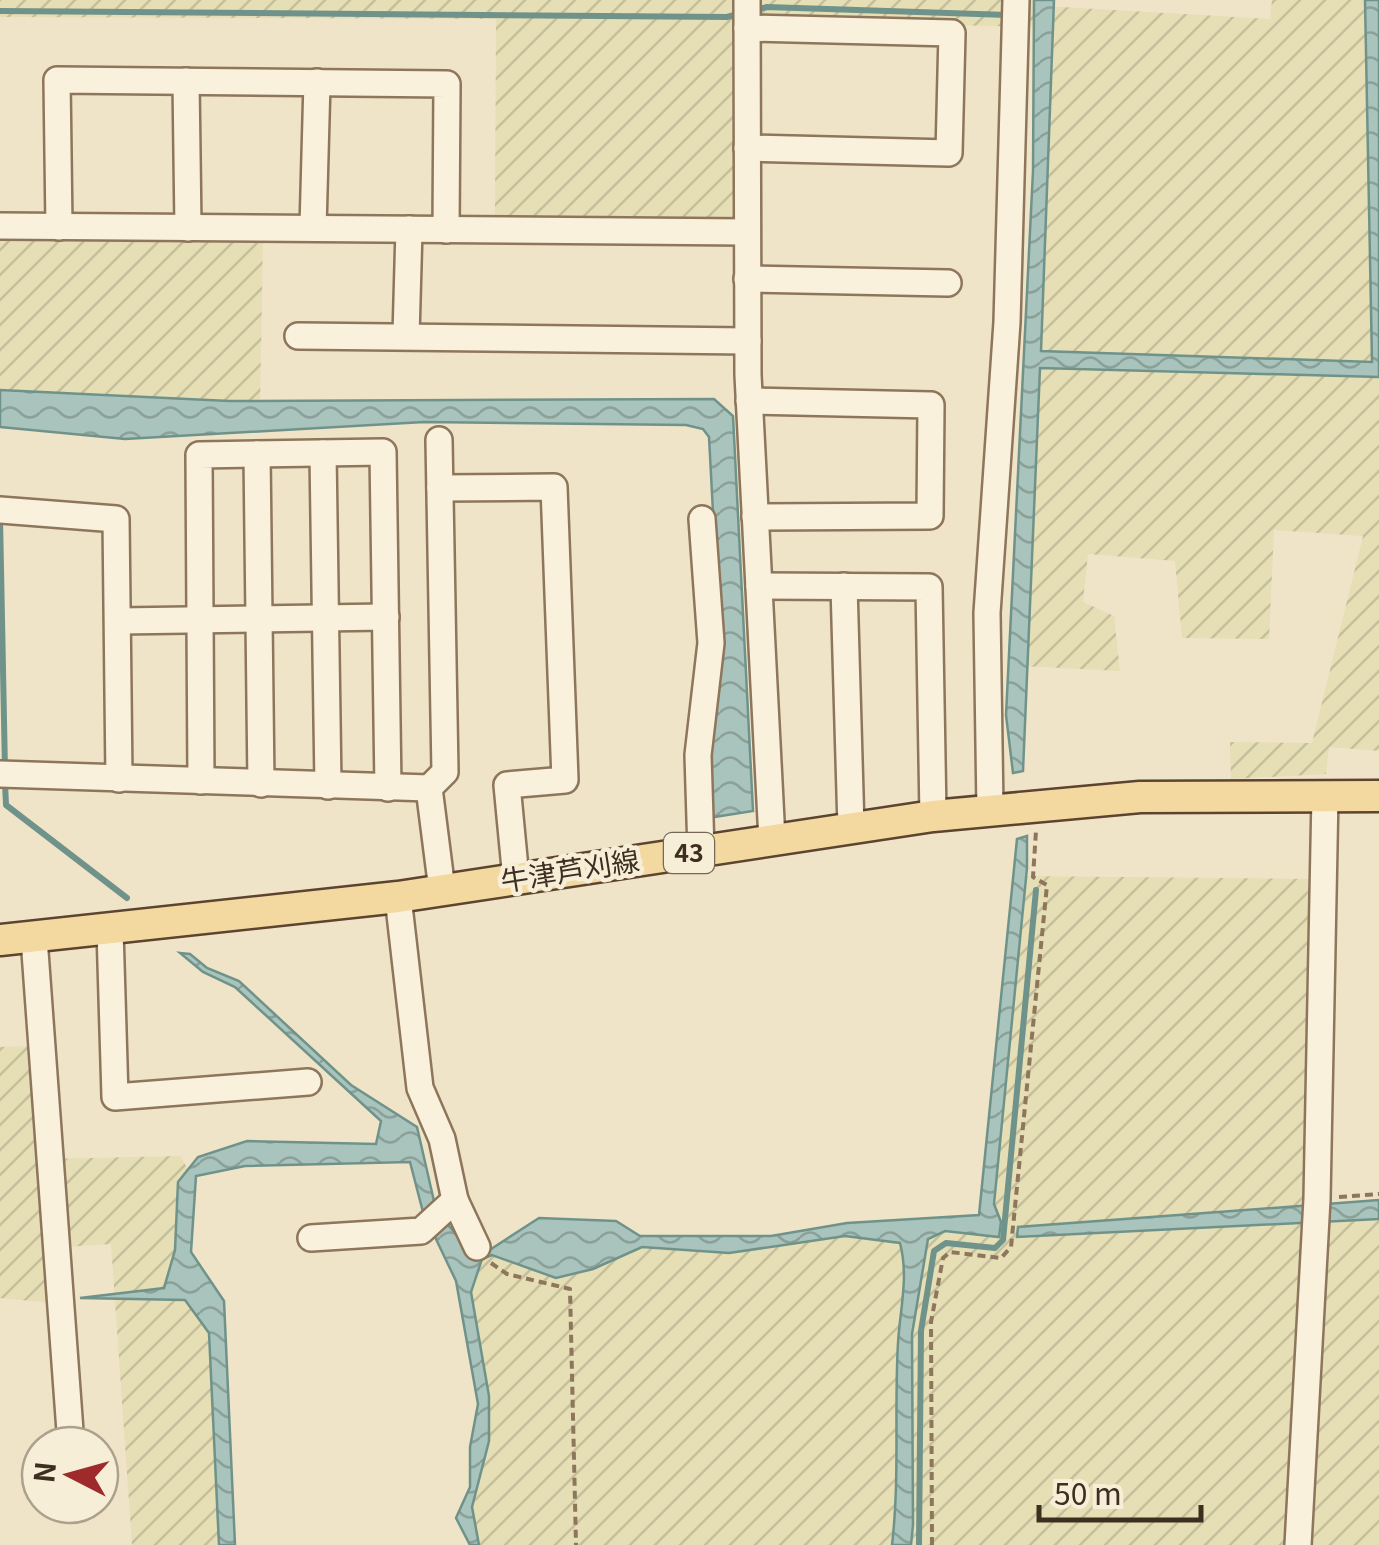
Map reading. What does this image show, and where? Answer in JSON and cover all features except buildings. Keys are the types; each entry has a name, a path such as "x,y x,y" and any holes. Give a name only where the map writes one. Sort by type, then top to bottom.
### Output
{"main road":[{"name":"牛津芦刈線","path":"0,940 398,897 990,810 1140,797 1379,796"}],"street":[{"path":"990,810 987,614 1007,322 1016,10"},
{"path":"747,148 949,153 952,33 747,13 747,148 747,279 749,401 772,840"},
{"path":"60,226 57,80 317,82 447,84 446,230"},
{"path":"186,81 188,228"},
{"path":"313,228 317,82"},
{"path":"0,226 747,232"},
{"path":"406,336 408,230"},
{"path":"747,279 948,283"},
{"path":"298,336 748,341"},
{"path":"749,401 932,404 930,516 755,517"},
{"path":"5,774 429,788 445,772 439,440"},
{"path":"201,782 199,455 383,452 388,788"},
{"path":"323,453 328,786"},
{"path":"257,454 261,784"},
{"path":"440,488 554,487 565,780 507,785 516,879"},
{"path":"2,510 116,520 119,778"},
{"path":"701,851 698,755 711,643 702,519"},
{"path":"759,586 929,587 933,816"},
{"path":"844,586 851,828"},
{"path":"119,622 386,617"},
{"path":"429,788 442,890"},
{"path":"1298,1545 1316,1228 1325,795"},
{"path":"398,897 420,1088 442,1139 456,1200 483,1254"},
{"path":"110,930 116,1097 308,1082"},
{"path":"34,938 70,1425"},
{"path":"311,1238 421,1231 456,1200"}],"path":[{"path":"932,1545 931,1322 943,1258 950,1252 1000,1258 1011,1247 1047,885 1033,877 1037,806"},
{"path":"1317,1199 1379,1194"},
{"path":"483,1254 506,1274 570,1289 576,1545"}],"shaded area":[{"path":"0,0 1043,0 1044,6 1270,19 1272,0 1379,0 1379,751 1329,747 1326,774 1231,779 1230,742 1312,743 1363,536 1274,530 1269,639 1182,638 1175,561 1088,554 1083,602 1114,616 1120,671 1021,666 1043,27 739,21 738,221 495,220 496,19 0,17"},
{"path":"0,234 263,236 260,409 0,409"},
{"path":"1022,876 1312,879 1308,1214 1379,1208 1379,1545 475,1545 472,1507 489,1396 471,1292 478,1254 985,1223"},
{"path":"35,1046 45,1159 180,1156 191,1174 191,1252 214,1302 226,1545 132,1545 111,1244 51,1248 52,1303 0,1298 0,1047"}],"water":[{"path":"1034,0 1054,0 1041,351 1372,362 1365,0 1379,0 1379,377 1040,368 1023,771 1013,773 1006,715 1033,171"},
{"path":"0,390 229,401 714,399 733,416 753,811 708,818 706,756 720,644 709,437 703,429 686,425 424,422 125,439 0,427"},
{"path":"1027,836 994,1204 1001,1222 999,1237 945,1231 928,1239 912,1334 911,1545 892,1545 903,1256 900,1243 845,1236 729,1253 642,1247 593,1269 556,1278 492,1255 482,1259 471,1292 489,1396 489,1441 472,1507 479,1545 470,1545 456,1518 470,1487 470,1447 478,1404 456,1281 435,1237 447,1224 474,1253 488,1251 539,1218 616,1221 640,1236 771,1236 847,1223 979,1215 1017,839"},
{"path":"180,953 190,954 207,968 239,981 351,1085 417,1127 434,1201 423,1212 410,1162 245,1166 196,1176 191,1252 224,1301 235,1545 219,1545 209,1333 185,1300 80,1298 164,1288 175,1250 178,1182 198,1157 247,1141 376,1144 381,1121 235,987 203,972"},
{"path":"1379,1200 1379,1219 1017,1237 1018,1227"}],"waterway":[{"path":"755,10 767,7 1008,15"},
{"path":"0,11 727,17 738,14"},
{"path":"0,518 5,770"},
{"path":"5,783 6,805 127,898"},
{"path":"919,1545 921,1331 934,1251 946,1243 995,1248 1003,1240 1036,890"}]}
